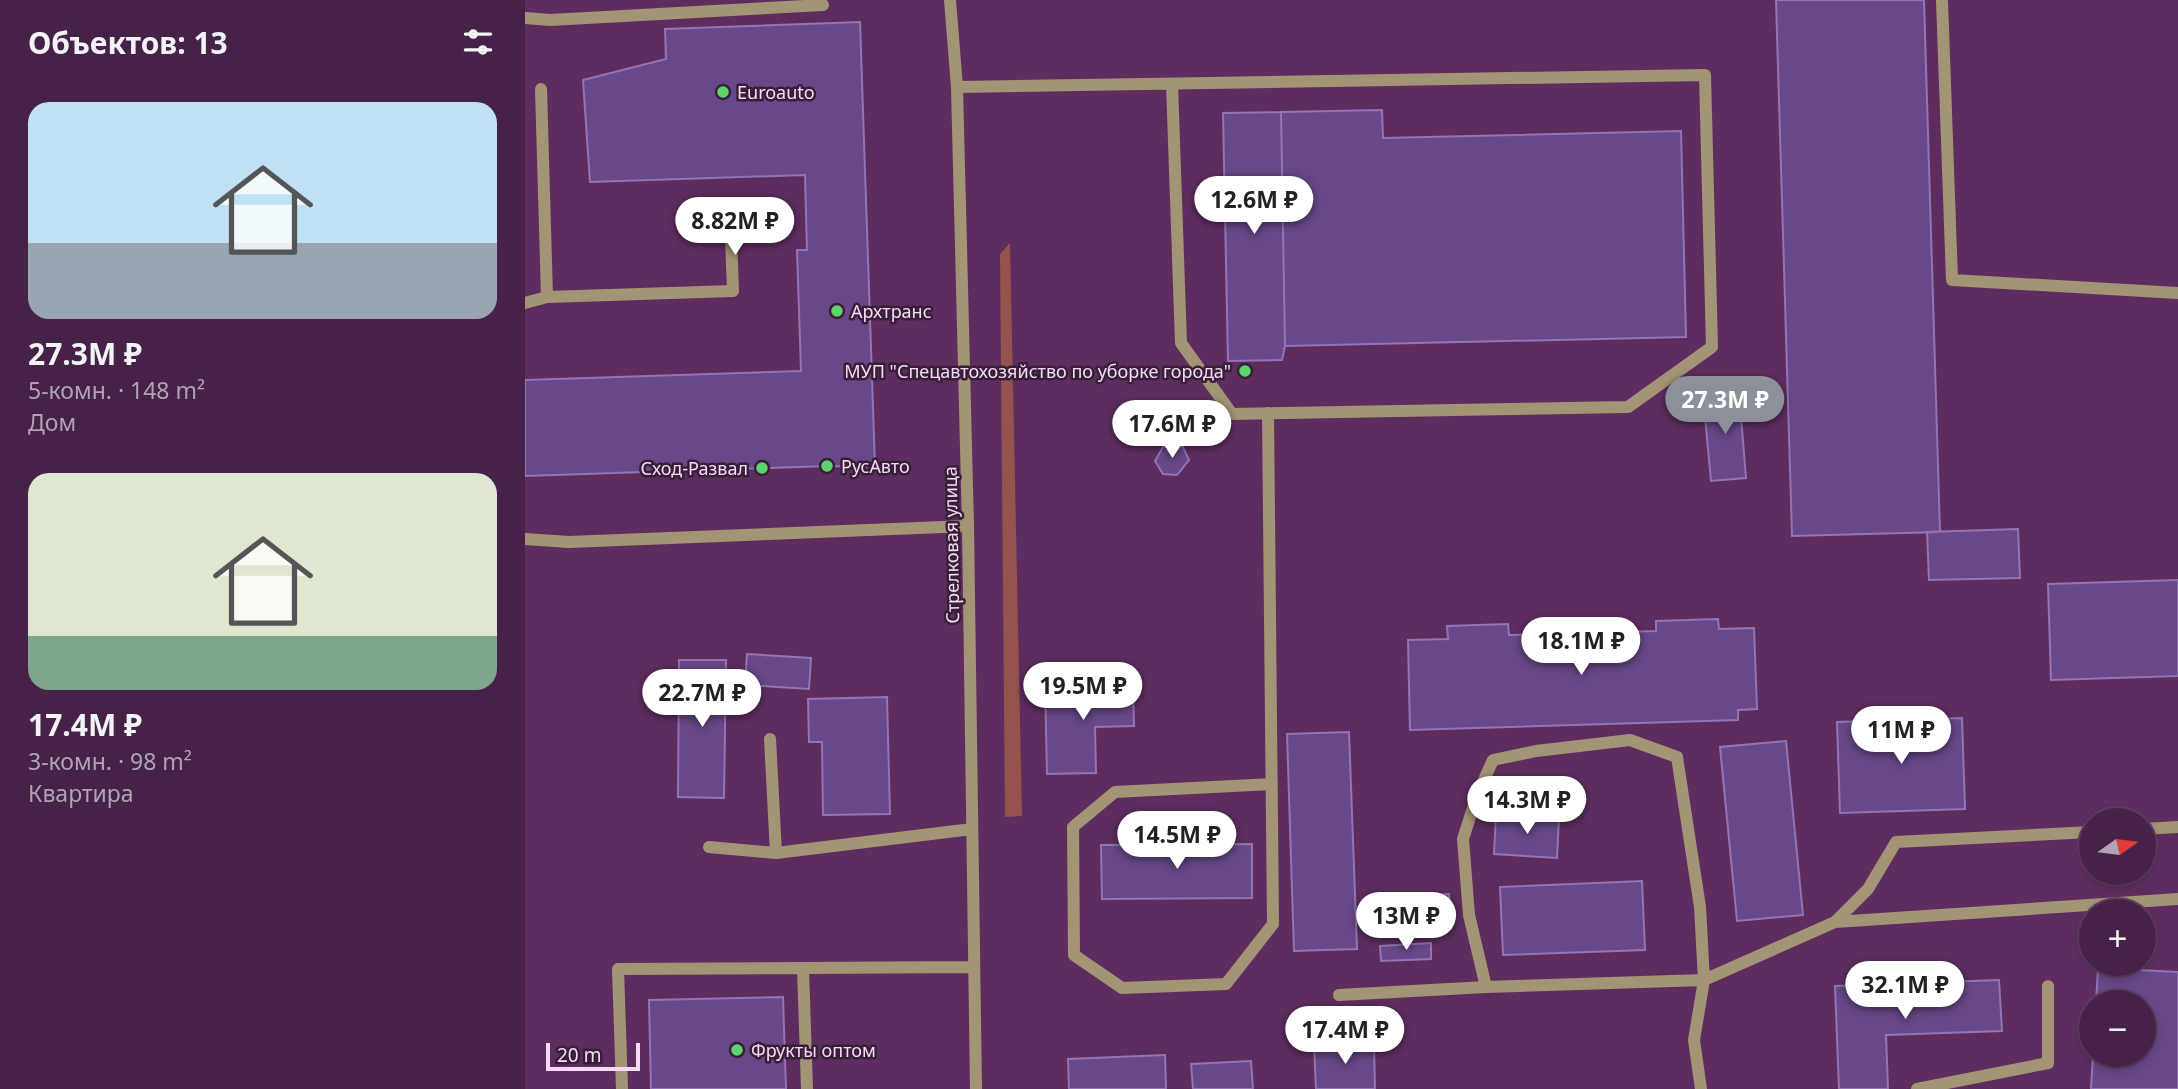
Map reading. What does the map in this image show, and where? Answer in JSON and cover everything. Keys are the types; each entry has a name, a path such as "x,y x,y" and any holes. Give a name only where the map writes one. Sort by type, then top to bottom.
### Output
{"street":[{"name":"Стрелковая улица","path":"950,0 957,87 968,526 976,1089"},
{"path":"1942,0 1952,280 2178,293"},
{"path":"525,18 550,20 823,5"},
{"path":"957,87 1705,75 1712,347 1629,407 1232,414 1181,343 1172,84"},
{"path":"541,89 547,297"},
{"path":"525,303 547,297 733,291 730,210"},
{"path":"1268,413 1272,784 1273,924 1226,984 1122,988 1074,955 1073,827 1115,792 1272,784"},
{"path":"525,539 569,542 968,526"},
{"path":"771,739 776,853"},
{"path":"1486,987 1469,915 1463,839 1477,795 1493,760 1536,751 1630,740 1677,757 1700,907 1704,980 1694,1040 1701,1089"},
{"path":"2156,828 2178,827"},
{"path":"709,847 776,853 972,829"},
{"path":"1835,922 1868,889 1896,842 2079,833"},
{"path":"1339,995 1704,980 1835,922 2178,899"},
{"path":"622,1089 618,969 974,967"},
{"path":"803,969 807,1089"},
{"path":"1917,1089 2048,1063 2048,986"}],"shaded area":[{"path":"1010,243 1022,816 1005,817 1000,254"}],"building":[{"path":"1776,0 1924,0 1940,532 1792,536"},
{"path":"860,22 875,467 827,466 525,476 525,380 801,371 797,250 807,250 805,175 590,182 583,80 666,59 665,29"},
{"path":"1382,110 1383,138 1681,131 1686,337 1285,346 1281,112"},
{"path":"1281,112 1285,346 1282,360 1228,361 1223,113"},
{"path":"1739,392 1746,478 1711,481 1703,395"},
{"path":"1164,445 1183,447 1189,460 1177,475 1163,474 1155,461"},
{"path":"2018,529 2020,578 1929,580 1927,532"},
{"path":"2178,580 2178,676 2051,680 2048,584"},
{"path":"1718,619 1719,629 1754,628 1757,709 1738,710 1738,720 1410,730 1408,640 1448,639 1447,626 1508,624 1509,635 1656,631 1656,621"},
{"path":"747,654 811,658 809,689 745,685"},
{"path":"679,660 726,660 724,798 678,797"},
{"path":"1133,683 1134,726 1095,727 1096,773 1047,774 1045,685"},
{"path":"887,697 890,814 823,815 822,742 809,742 808,699"},
{"path":"1962,718 1965,809 1840,813 1837,722"},
{"path":"1349,732 1357,949 1294,951 1287,734"},
{"path":"1786,741 1803,915 1737,921 1720,747"},
{"path":"1496,815 1559,818 1557,858 1494,854"},
{"path":"1252,844 1252,898 1102,899 1101,845"},
{"path":"1642,881 1645,950 1503,955 1500,887"},
{"path":"1449,894 1451,929 1403,931 1401,897"},
{"path":"1431,943 1431,959 1381,961 1380,946"},
{"path":"2156,971 2178,972 2178,1089 2091,1089 2092,1067 2156,1067 2156,990 2097,990 2098,976 2156,976"},
{"path":"1999,980 2002,1031 1886,1035 1888,1089 1839,1089 1835,986"},
{"path":"783,997 786,1089 651,1089 649,1000"},
{"path":"1374,1043 1375,1089 1316,1089 1314,1045"},
{"path":"1165,1055 1166,1089 1069,1089 1068,1059"},
{"path":"1251,1061 1253,1089 1193,1089 1191,1064"}],"place":[{"name":"Euroauto","path":"723,92"},
{"name":"Архтранс","path":"837,311"},
{"name":"МУП \"Спецавтохозяйство по уборке города\"","path":"1245,371"},
{"name":"РусАвто","path":"827,466"},
{"name":"Сход-Развал","path":"762,468"},
{"name":"Фрукты оптом","path":"737,1050"}]}
